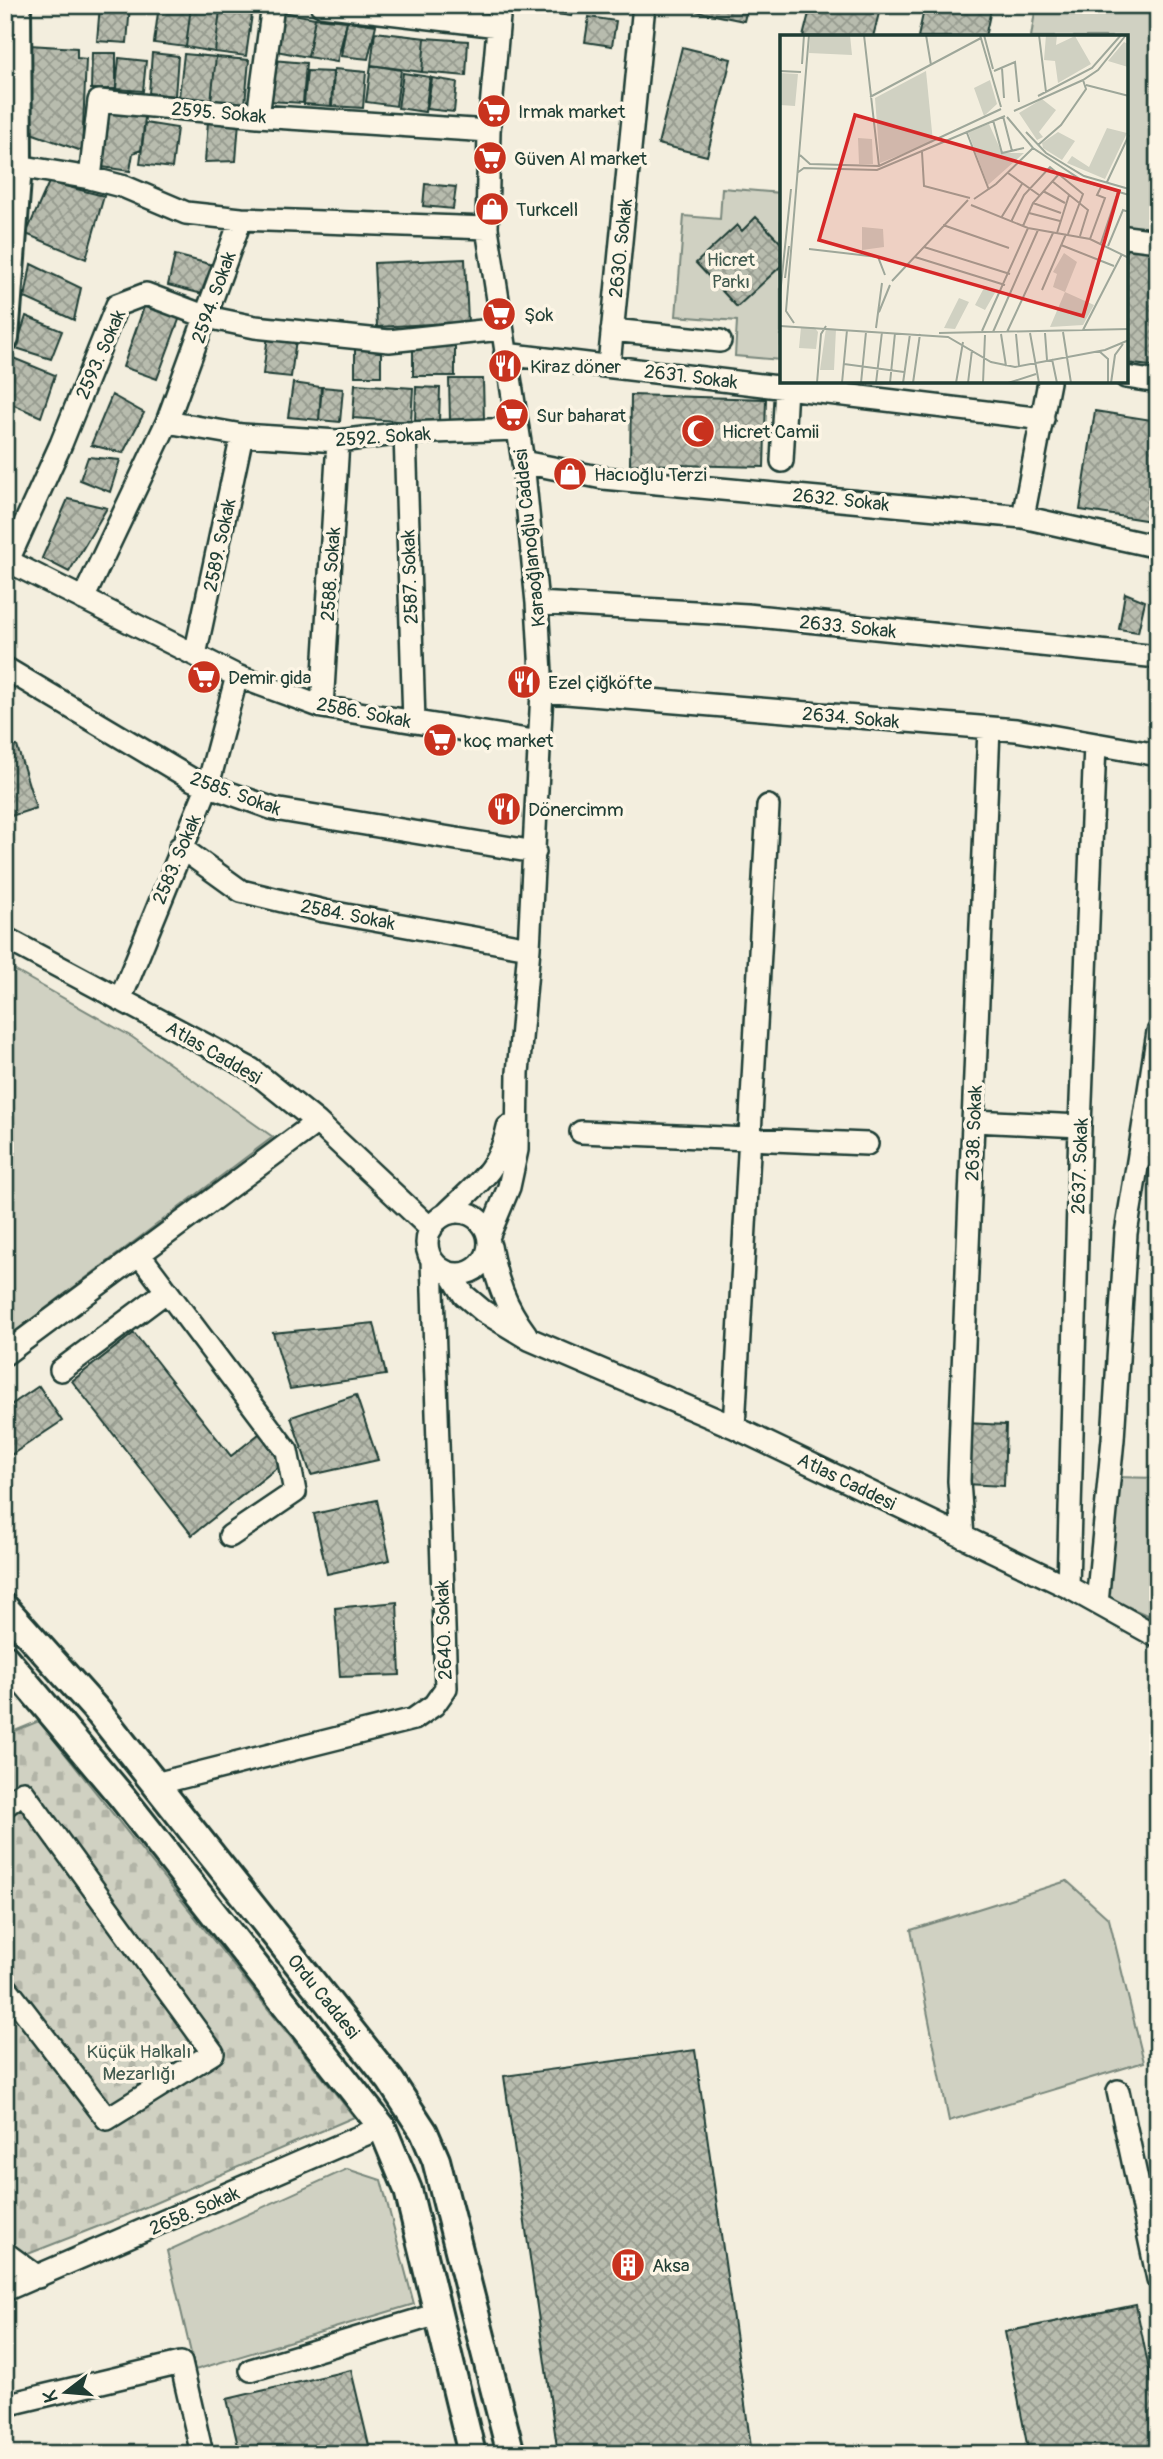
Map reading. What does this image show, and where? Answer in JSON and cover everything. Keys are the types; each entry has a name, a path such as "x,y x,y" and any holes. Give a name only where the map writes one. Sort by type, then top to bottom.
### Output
{"main road":[{"path":"5,338 18,166 17,5"},
{"name":"Ordu Caddesi","path":"5,1608 99,1713 390,2080 424,2132 444,2185 511,2454"},
{"name":"Ordu Caddesi","path":"5,1658 122,1797 382,2127 408,2190 472,2454"}],"street":[{"path":"258,116 273,5"},
{"path":"321,5 499,16"},
{"name":"2630. Sokak","path":"609,365 644,5"},
{"name":"Karaoğlanoğlu Caddesi","path":"499,16 489,131 487,228 523,461 537,603 542,691 535,852 518,1073"},
{"name":"2595. Sokak","path":"90,178 99,100 258,116 489,131"},
{"path":"18,166 125,187 186,213 241,219 487,228"},
{"name":"2594. Sokak","path":"83,599 167,422 241,219"},
{"path":"1128,237 1158,241"},
{"name":"2593. Sokak","path":"6,564 61,444 117,305 146,294 207,317 255,327 389,341 501,328"},
{"path":"612,330 720,341"},
{"name":"2631. Sokak","path":"505,354 1043,419"},
{"path":"1128,377 1158,382"},
{"path":"1023,517 1049,383"},
{"path":"782,461 786,387"},
{"name":"2592. Sokak","path":"167,422 242,435 338,442 405,433 518,429"},
{"name":"2587. Sokak","path":"405,433 414,722"},
{"name":"2589. Sokak","path":"195,655 242,435"},
{"name":"2588. Sokak","path":"322,707 338,442"},
{"name":"2632. Sokak","path":"523,461 603,478 1023,517 1158,547"},
{"name":"2586. Sokak","path":"6,564 237,676 322,707 540,742"},
{"name":"2633. Sokak","path":"537,603 747,615 1158,657"},
{"name":"2585. Sokak","path":"5,668 192,780 274,809 535,852"},
{"name":"2583. Sokak","path":"120,1000 180,847 208,785 237,676"},
{"name":"2634. Sokak","path":"542,691 989,728 1158,755"},
{"name":"2638. Sokak","path":"963,1537 960,1457 989,728"},
{"name":"2637. Sokak","path":"1069,1587 1080,1126 1095,744"},
{"path":"734,1427 768,806"},
{"name":"2584. Sokak","path":"180,847 241,891 324,911 529,947"},
{"name":"Atlas Caddesi","path":"5,937 251,1069 317,1122 430,1228"},
{"path":"1097,1603 1113,1439 1126,1233 1148,1157 1158,1032"},
{"path":"518,1073 517,1150 509,1187 481,1265 472,1271 451,1274 432,1260 427,1244 430,1228 493,1168 503,1151 518,1073"},
{"path":"974,1121 1080,1126"},
{"path":"5,1353 317,1122"},
{"path":"581,1132 867,1144"},
{"path":"447,1213 468,1213 485,1226 501,1293 510,1313 529,1339"},
{"path":"139,1254 287,1451 295,1492 230,1536"},
{"name":"2640. Sokak","path":"155,1784 414,1719 434,1705 446,1688 432,1260"},
{"name":"Atlas Caddesi","path":"451,1274 464,1295 483,1311 529,1339 734,1427 1069,1587 1158,1637"},
{"path":"61,1370 167,1291"},
{"path":"5,1806 23,1792 213,2053 107,2119 5,1986"},
{"path":"1118,2091 1158,2279"},
{"name":"2658. Sokak","path":"5,2290 382,2127"},
{"path":"5,2253 38,2277"},
{"path":"251,2370 438,2314"},
{"path":"5,2404 181,2363 202,2454"}],"green space":[{"path":"1036,5 1158,5 1158,235 1128,230 1128,35 1031,35"},
{"name":"Hicret Parkı","path":"722,188 780,193 780,360 735,356 737,321 676,316 684,216 720,219"},
{"path":"5,965 132,1037 273,1137 5,1339"},
{"path":"1114,1477 1158,1478 1158,1620 1109,1598"},
{"name":"Küçük Halkalı Mezarlığı","path":"39,1721 354,2117 125,2216 5,2263 5,1735"},
{"path":"1067,1881 1109,1919 1144,2062 949,2121 911,1930"},
{"path":"347,2169 381,2180 414,2304 195,2370 167,2251"}],"building":[{"path":"100,5 130,5 127,43 97,41"},
{"path":"159,5 191,6 186,47 154,43"},
{"path":"526,5 573,5 571,16 525,9"},
{"path":"686,5 748,5 744,21 685,9"},
{"path":"811,5 881,5 874,35 804,35"},
{"path":"925,5 992,5 985,35 918,35"},
{"path":"191,6 220,10 215,52 186,47"},
{"path":"220,10 252,14 246,56 215,52"},
{"path":"283,12 315,18 308,57 276,51"},
{"path":"589,17 616,21 612,46 585,42"},
{"path":"315,18 347,21 337,62 308,57"},
{"path":"347,21 376,25 368,59 341,56"},
{"path":"375,32 425,38 422,72 371,65"},
{"path":"425,38 468,41 466,76 422,72"},
{"path":"29,45 77,48 77,58 86,59 82,151 25,131"},
{"path":"682,47 731,59 707,156 658,144"},
{"path":"92,53 116,53 116,89 91,89"},
{"path":"152,53 178,56 175,96 149,93"},
{"path":"184,54 216,57 211,101 179,97"},
{"path":"216,57 249,60 245,104 211,101"},
{"path":"119,58 146,61 143,91 116,89"},
{"path":"272,60 306,63 303,103 269,101"},
{"path":"371,65 401,70 396,106 366,102"},
{"path":"334,69 366,72 363,108 332,106"},
{"path":"307,71 333,72 331,106 304,104"},
{"path":"403,73 430,77 425,112 398,108"},
{"path":"432,78 457,82 454,112 427,109"},
{"path":"110,105 146,110 141,150 133,153 130,171 102,167"},
{"path":"208,121 239,121 236,161 205,162"},
{"path":"145,123 177,128 172,168 140,164"},
{"path":"49,182 104,196 86,259 26,234"},
{"path":"425,184 456,187 453,209 423,206"},
{"path":"756,217 780,242 780,267 737,307 696,263 737,225 742,231"},
{"path":"1128,248 1158,252 1158,367 1128,363"},
{"path":"175,255 217,266 210,296 168,285"},
{"path":"465,259 468,322 377,327 374,263"},
{"path":"31,264 81,288 74,320 25,298"},
{"path":"144,307 180,317 157,379 123,367"},
{"path":"26,316 62,331 51,359 16,348"},
{"path":"268,335 296,339 291,377 263,374"},
{"path":"413,344 455,344 455,376 413,376"},
{"path":"355,346 381,346 381,376 355,376"},
{"path":"13,358 55,375 41,417 5,401 5,379"},
{"path":"449,379 483,379 484,420 450,421"},
{"path":"293,383 321,387 319,420 288,417"},
{"path":"355,384 413,388 411,422 353,418"},
{"path":"322,387 343,389 340,422 319,420"},
{"path":"416,387 440,388 439,422 415,421"},
{"path":"112,395 144,413 123,453 91,445"},
{"name":"Hicret Camii","path":"631,395 766,399 764,467 630,464"},
{"path":"1095,411 1158,421 1158,522 1080,510"},
{"path":"88,457 120,460 110,492 80,480"},
{"path":"68,499 107,508 69,572 42,558"},
{"path":"1125,593 1145,601 1138,632 1119,629"},
{"path":"17,746 36,808 5,818 5,749"},
{"path":"374,1323 386,1375 290,1389 273,1333"},
{"path":"134,1333 231,1456 264,1430 287,1460 192,1535 72,1381"},
{"path":"39,1386 62,1421 11,1455 5,1455 5,1409"},
{"path":"356,1395 378,1460 311,1475 291,1417"},
{"path":"966,1423 1006,1425 1004,1486 964,1484"},
{"path":"377,1500 390,1560 327,1574 314,1514"},
{"path":"397,1602 400,1675 340,1677 335,1608"},
{"name":"Aksa","path":"695,2050 752,2454 558,2454 504,2076"},
{"path":"1136,2305 1158,2414 1158,2454 1029,2454 1005,2332"},
{"path":"351,2370 371,2454 240,2454 227,2399"}],"place":[{"name":"Irmak market","path":"494,111"},
{"name":"Güven Al market","path":"490,158"},
{"name":"Turkcell","path":"492,209"},
{"name":"Şok","path":"499,314"},
{"name":"Kiraz döner","path":"505,366"},
{"name":"Sur baharat","path":"512,415"},
{"name":"Hicret Camii","path":"698,431"},
{"name":"Hacıoğlu Terzi","path":"570,474"},
{"name":"Demir gida","path":"204,677"},
{"name":"Ezel çiğköfte","path":"524,682"},
{"name":"koç market","path":"440,740"},
{"name":"Dönercimm","path":"504,809"},
{"name":"Aksa","path":"628,2265"}]}
